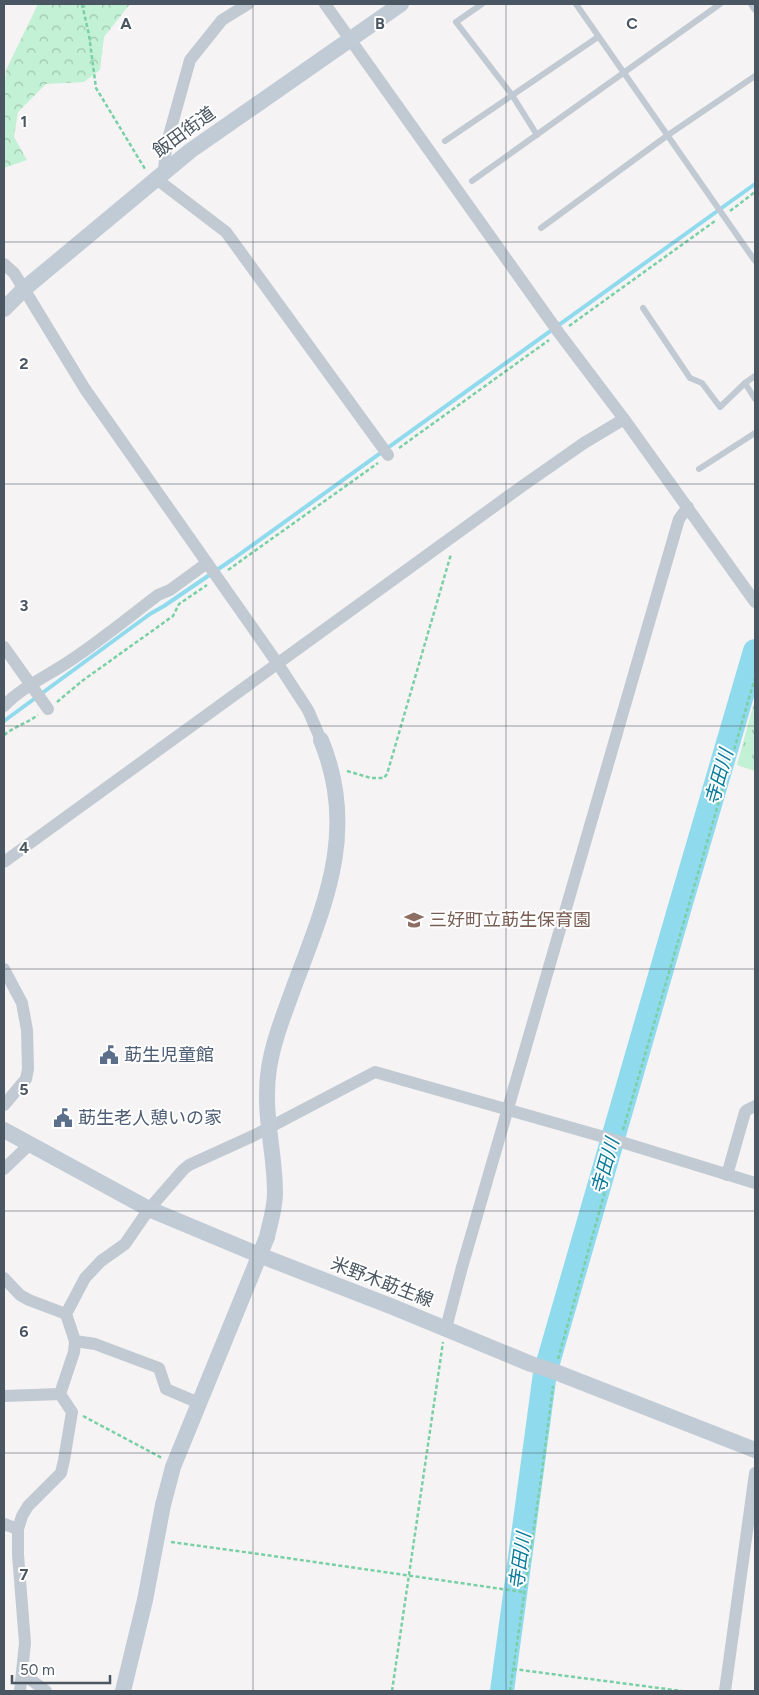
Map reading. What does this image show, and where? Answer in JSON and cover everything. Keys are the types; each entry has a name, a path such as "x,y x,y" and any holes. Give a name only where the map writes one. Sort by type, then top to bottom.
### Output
{"main road":[{"name":"飯田街道","path":"4,309 24,289 190,151 401,4"},
{"path":"123,1691 145,1600 163,1505 173,1467 260,1256 270,1223 275,1194 268,1129 266,1086 272,1050 325,902 338,839 337,808 331,768 321,740"},
{"name":"米野木莇生線","path":"4,1130 149,1210 260,1256 446,1328 531,1364 755,1450"}],"street":[{"path":"248,4 222,20 190,60 158,176 163,184 226,232 388,456"},
{"path":"325,4 559,333 624,419 755,602"},
{"path":"4,264 14,273 85,389 278,664 308,710 321,740"},
{"path":"4,862 584,443 624,419"},
{"path":"446,1328 453,1297 676,529 679,519 688,507"},
{"path":"4,706 11,699 72,660 158,595 170,590 207,563"},
{"path":"4,647 47,707"},
{"path":"4,969 22,1003 27,1030 28,1069 26,1079 4,1105"},
{"path":"60,1394 74,1352 75,1341 66,1314 85,1278 100,1261 125,1244 149,1210 183,1170 189,1165 268,1129 374,1072 618,1141 755,1183"},
{"path":"727,1174 745,1112 755,1106"},
{"path":"4,1169 30,1145"},
{"path":"4,1278 20,1295 66,1314"},
{"path":"75,1341 95,1344 159,1368 166,1389 199,1403"},
{"path":"4,1396 60,1394"},
{"path":"20,1691 25,1643 18,1555 18,1529 22,1516 28,1506 61,1473 72,1412 60,1394"},
{"path":"725,1691 755,1473"},
{"path":"4,1524 18,1529"},
{"path":"23,1674 46,1691"}],"lane":[{"path":"482,4 456,22 512,95 537,135"},
{"path":"576,4 755,261"},
{"path":"472,181 720,4"},
{"path":"751,4 755,10"},
{"path":"445,141 598,36"},
{"path":"541,228 668,135 755,76"},
{"path":"643,308 690,378 702,383 720,407 755,376"},
{"path":"745,383 755,399"},
{"path":"699,469 755,433"}],"path":[{"path":"82,4 96,88 147,172 158,176"},
{"path":"331,768 372,778 384,778 387,774 453,546 452,538"},
{"path":"392,1691 439,1364 446,1328"},
{"path":"72,1412 75,1411 162,1458 173,1467"},
{"path":"157,1541 522,1592 510,1691"},
{"path":"513,1669 682,1691"}],"green space":[{"path":"38,4 130,4 104,37 100,70 84,82 46,84 18,112 14,137 27,160 4,168 4,84 6,70"},
{"path":"755,699 755,771 737,765"}],"waterway":[{"path":"4,721 150,614 233,559 755,184"},
{"name":"寺田川","path":"502,1691 545,1373 755,651"}],"place":[{"name":"三好町立莇生保育園","path":"414,920"},
{"name":"莇生児童館","path":"109,1055"},
{"name":"莇生老人憩いの家","path":"63,1118"}]}
